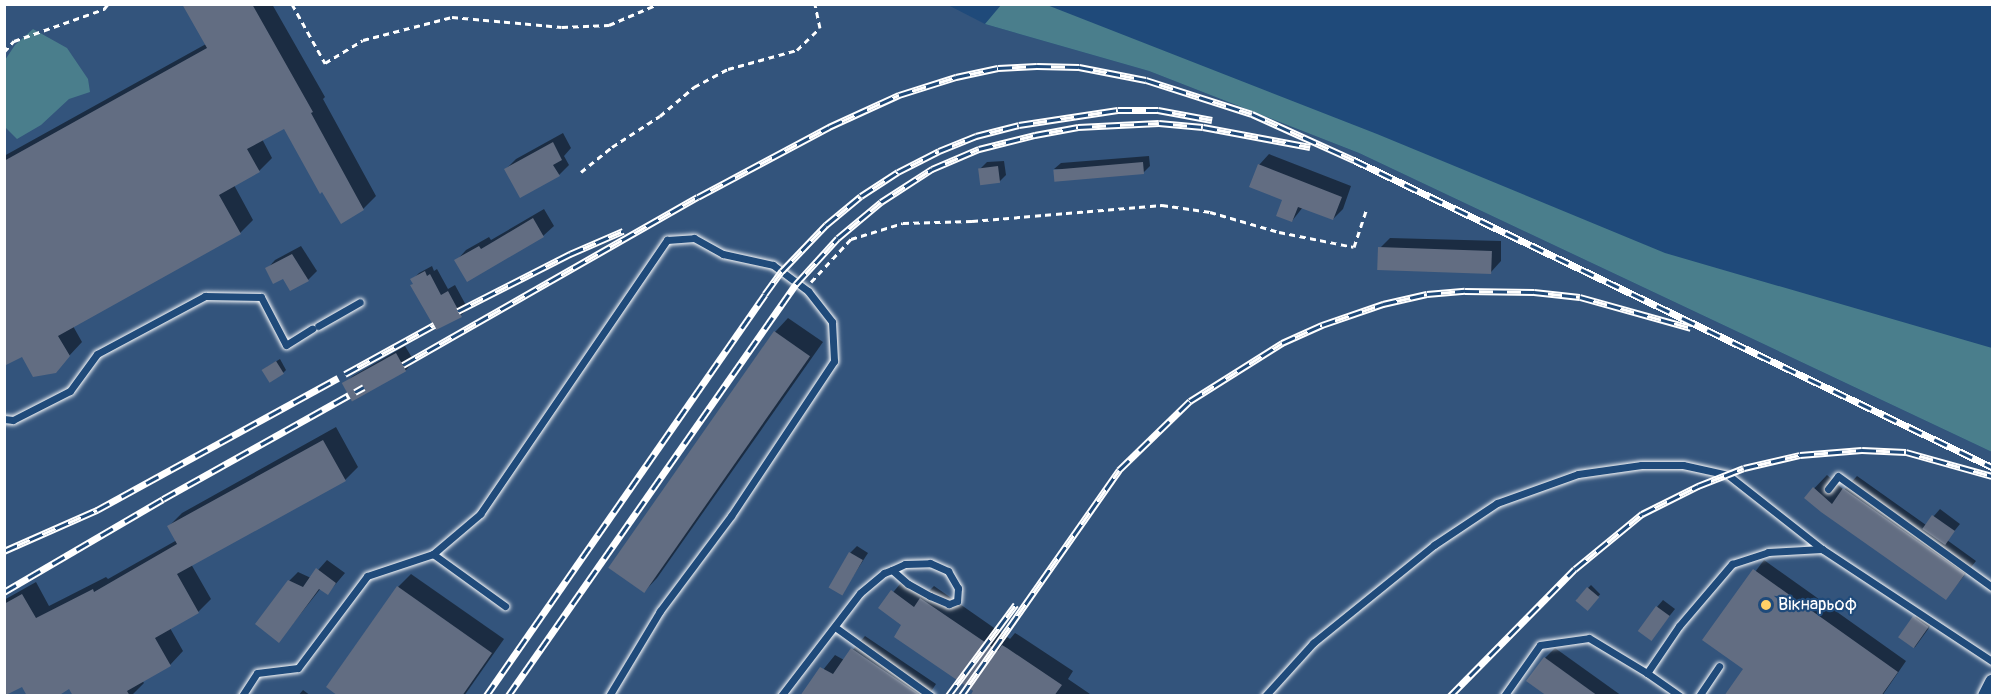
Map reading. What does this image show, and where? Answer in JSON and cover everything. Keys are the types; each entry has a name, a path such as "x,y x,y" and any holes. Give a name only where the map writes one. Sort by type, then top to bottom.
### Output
{"street":[{"path":"1985,696 1992,682"}],"lane":[{"path":"242,696 257,673 298,668 367,576 433,554 480,514 667,240 694,238 723,254 773,265 805,289 832,322 834,361 731,516 660,611 609,696"},
{"path":"4,419 13,420 70,391 97,354 205,296 261,297 286,345 360,302"},
{"path":"1265,696 1313,643 1434,545 1497,503 1578,474 1641,465 1710,469 1728,475 1822,549 1992,661"},
{"path":"1828,489 1838,476 1992,587"},
{"path":"1647,673 1678,626 1732,564 1768,552 1822,549"},
{"path":"433,554 505,606"},
{"path":"781,696 860,593 892,570 905,564 930,563 948,571 958,588 957,601 949,604 930,596 908,584 892,570"},
{"path":"835,627 931,696"},
{"path":"1505,695 1540,645 1589,638 1680,696"},
{"path":"1698,696 1719,666"}],"path":[{"path":"4,52 14,40 104,9 108,4"},
{"path":"292,4 325,63 363,40 452,17 562,27 597,26 609,25 658,4"},
{"path":"581,172 612,147 660,116 694,87 728,69 797,50 820,28 815,4"},
{"path":"805,289 851,239 903,223 972,221 1162,205 1210,212 1279,232 1354,247 1367,208"}],"shaded area":[{"path":"4,5 948,5 985,24 1149,71 1359,153 1992,452 1992,695 5,695"}],"green space":[{"path":"1001,5 1047,5 1377,134 1665,253 1992,348 1992,452 1359,153 1149,71 985,24"},
{"path":"33,29 67,48 88,79 90,92 69,99 41,125 17,139 5,127 5,60 15,45"}],"building":[{"path":"182,4 252,4 313,112 311,113 364,210 341,224 322,192 320,194 284,129 247,149 260,172 219,195 241,234 58,336 70,356 56,373 33,377 22,357 4,366 4,161 207,48"},
{"path":"553,142 562,160 553,165 560,176 520,198 504,169"},
{"path":"1143,162 1144,174 1054,182 1053,170"},
{"path":"1258,164 1342,197 1333,220 1298,207 1292,222 1276,216 1282,200 1249,187"},
{"path":"998,166 1000,183 980,185 978,168"},
{"path":"533,218 544,237 467,282 454,260 479,246 481,249"},
{"path":"1378,247 1492,251 1491,274 1377,270"},
{"path":"292,254 309,281 290,291 283,279 273,284 265,268"},
{"path":"425,271 427,276 430,274 441,295 448,291 462,317 436,330 410,285 413,284 410,279"},
{"path":"774,331 810,356 644,593 608,568"},
{"path":"396,353 406,371 352,401 342,383"},
{"path":"276,361 284,374 270,383 262,370"},
{"path":"323,440 346,481 177,574 199,613 155,638 171,666 127,691 130,696 73,696 69,689 58,696 27,696 22,687 4,696 4,604 22,594 36,618 93,589 94,592 177,544 167,526"},
{"path":"1813,487 1832,504 1843,488 1965,574 1946,600 1804,498"},
{"path":"1932,515 1955,531 1945,545 1922,529"},
{"path":"849,552 863,560 842,596 828,588"},
{"path":"316,568 336,583 328,595 319,589 279,643 255,624 288,580 303,587"},
{"name":"Вікнарьоф","path":"1753,569 1898,672 1881,696 1724,696 1743,669 1702,640"},
{"path":"397,586 492,653 462,696 338,696 326,687"},
{"path":"1587,587 1599,597 1588,611 1575,601"},
{"path":"891,590 914,607 920,598 998,651 1002,645 1062,685 1054,696 970,696 973,691 894,637 901,625 878,608"},
{"path":"1656,606 1670,616 1652,641 1638,631"},
{"path":"1913,616 1929,627 1914,648 1898,637"},
{"path":"851,648 921,696 800,696 820,667 833,674"},
{"path":"1544,657 1598,696 1547,696 1526,681"}],"railway":[{"path":"403,365 698,197 829,127 899,95 956,77 998,68 1079,67 1146,80 1252,114 1354,160 1992,467"},
{"path":"486,696 782,271 826,225 861,196 898,172 939,151 976,136 1019,125 1118,110 1158,110 1212,120"},
{"path":"508,696 796,284 838,238 881,202 932,169 979,149 1078,127 1159,123 1203,127 1310,147"},
{"path":"458,311 570,254 623,231"},
{"path":"961,696 1119,470 1190,401 1282,343 1322,325 1383,304 1427,294 1465,291 1534,292 1580,297 1691,328"},
{"path":"345,374 434,325"},
{"path":"4,551 97,510 338,378"},
{"path":"355,392 364,387"},
{"path":"4,592 163,499 349,395"},
{"path":"1450,696 1575,569 1642,514 1698,486 1744,468 1800,455 1862,450 1906,452 1992,476"},
{"path":"948,696 1016,604"}],"place":[{"name":"Вікнарьоф","path":"1766,605"}]}
